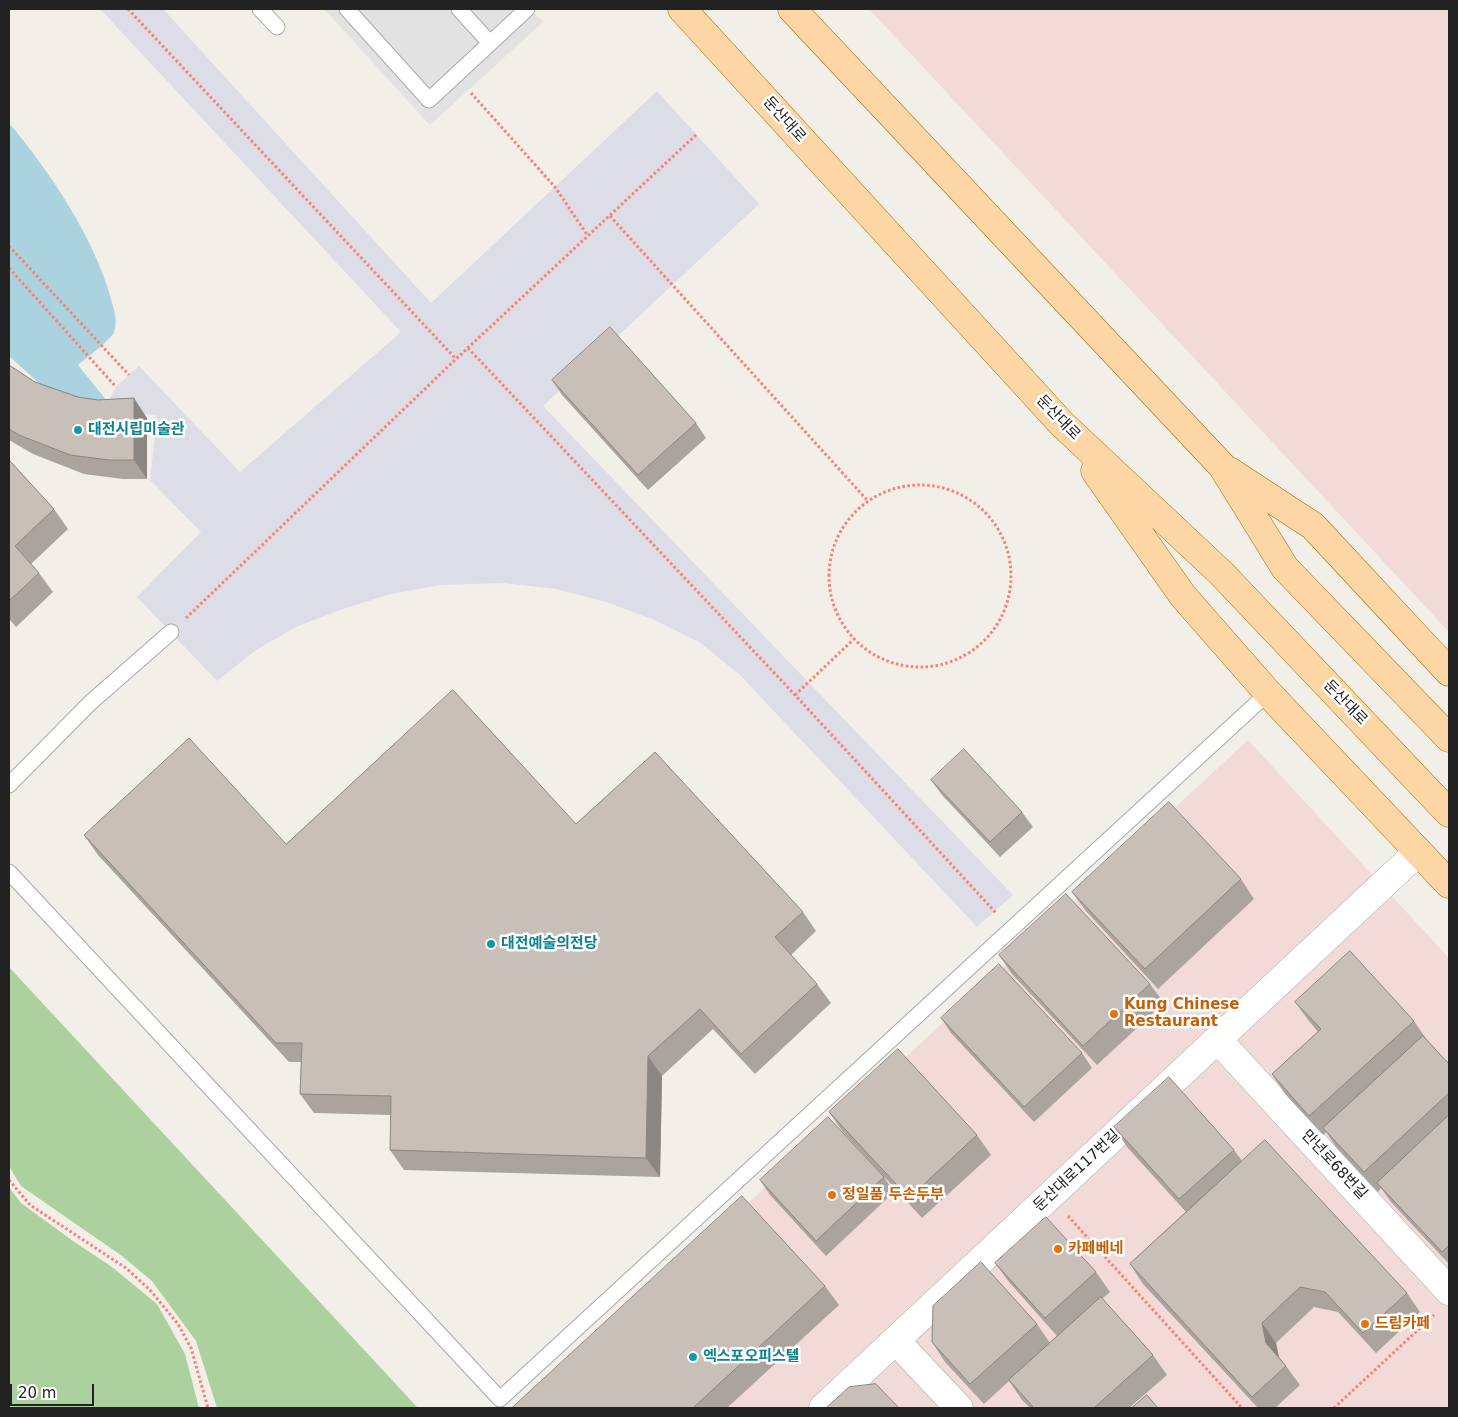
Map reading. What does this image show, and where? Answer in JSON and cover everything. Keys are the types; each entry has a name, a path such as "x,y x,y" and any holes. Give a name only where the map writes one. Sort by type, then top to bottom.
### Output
{"main road":[{"name":"둔산대로","path":"682,9 1062,424 1222,574 1449,813"},
{"path":"792,9 1222,466 1285,568 1449,738"},
{"path":"1062,424 1183,596 1268,693 1449,884"},
{"path":"1222,466 1312,526 1449,672"}],"street":[{"name":"둔산대로117번길","path":"823,1408 1418,852"},
{"name":"만년로68번길","path":"1218,1040 1449,1291"},
{"path":"896,1341 959,1408"}],"lane":[{"path":"260,9 277,27"},
{"path":"347,9 429,100 489,42 527,9"},
{"path":"459,9 489,42"},
{"path":"9,785 90,703 171,632"},
{"path":"9,872 500,1399 1268,693"}],"path":[{"path":"128,9 456,359"},
{"path":"471,93 556,187 588,236"},
{"path":"171,632 456,359 697,134"},
{"path":"610,216 867,500"},
{"path":"9,246 128,375"},
{"path":"9,268 115,386"},
{"path":"468,348 796,695 994,911"},
{"path":"928,484 958,492 982,508 1000,531 1010,558 1012,587 1004,615 988,638 965,657 938,666 910,668 879,658 854,639 836,613 828,582 831,551 845,522 867,500 896,487 928,484"},
{"path":"796,695 854,639"},
{"path":"9,1180 30,1205 126,1268 150,1290 178,1324 191,1348 208,1408"},
{"path":"1050,1196 1242,1408"},
{"path":"1334,1408 1435,1314"}],"shaded area":[{"path":"100,9 163,9 431,303 657,91 759,204 543,406 1013,895 977,927 740,675 699,642 652,619 606,602 556,589 503,583 440,585 387,595 296,627 256,650 217,681 137,597 201,532 150,480 157,415 116,412 110,398 116,387 139,366 240,472 401,332"},
{"path":"324,9 530,9 543,22 430,125"},
{"path":"869,9 1449,9 1449,632"},
{"path":"1248,740 1449,958 1449,1408 527,1408"}],"green space":[{"path":"9,967 418,1408 217,1408 196,1341 152,1281 122,1256 21,1186 10,1168"},
{"path":"9,1187 21,1203 112,1267 157,1304 185,1354 199,1408 9,1408"}],"water":[{"path":"9,123 40,162 69,206 94,252 103,276 115,315 114,332 104,344 78,365 115,411 40,384 9,356"}],"building":[{"path":"610,327 696,423 638,475 552,380"},
{"name":"대전시립미술관","path":"9,365 35,382 78,397 98,400 134,398 134,460 109,460 70,455 19,435 9,429"},
{"path":"9,460 54,509 15,546 39,573 9,601"},
{"name":"대전예술의전당","path":"453,690 576,824 655,752 803,912 775,937 817,984 741,1054 700,1009 648,1056 646,1158 390,1150 391,1096 300,1094 302,1043 276,1043 84,835 189,738 286,844"},
{"path":"964,749 1022,812 990,842 931,780"},
{"path":"1169,802 1241,879 1145,969 1072,892"},
{"path":"1066,894 1150,984 1083,1046 999,955"},
{"path":"1350,951 1414,1021 1309,1116 1272,1074 1321,1029 1295,1002"},
{"path":"999,964 1082,1053 1024,1107 941,1018"},
{"path":"1423,1036 1449,1064 1449,1093 1364,1172 1323,1128"},
{"path":"898,1049 977,1135 909,1198 829,1112"},
{"path":"1169,1077 1234,1150 1179,1199 1114,1127"},
{"path":"1449,1115 1449,1245 1442,1252 1377,1183"},
{"path":"828,1117 884,1177 816,1241 760,1180"},
{"path":"1265,1140 1407,1293 1363,1333 1325,1292 1300,1287 1262,1323 1266,1343 1286,1366 1252,1397 1130,1264"},
{"name":"엑스포오피스텔","path":"742,1196 825,1286 693,1408 512,1408"},
{"path":"1046,1217 1096,1272 1045,1318 995,1263"},
{"path":"981,1262 1037,1324 970,1384 932,1342 933,1306"},
{"path":"1101,1297 1153,1355 1094,1408 1034,1408 1009,1380"},
{"path":"876,1384 899,1408 826,1408 849,1387"},
{"path":"1147,1395 1158,1408 1132,1408"}],"place":[{"name":"대전시립미술관","path":"78,430"},
{"name":"대전예술의전당","path":"491,944"},
{"name":"Kung Chinese Restaurant","path":"1114,1014"},
{"name":"정일품 두손두부","path":"832,1195"},
{"name":"카페베네","path":"1058,1249"},
{"name":"드림카페","path":"1365,1324"},
{"name":"엑스포오피스텔","path":"693,1357"}]}
